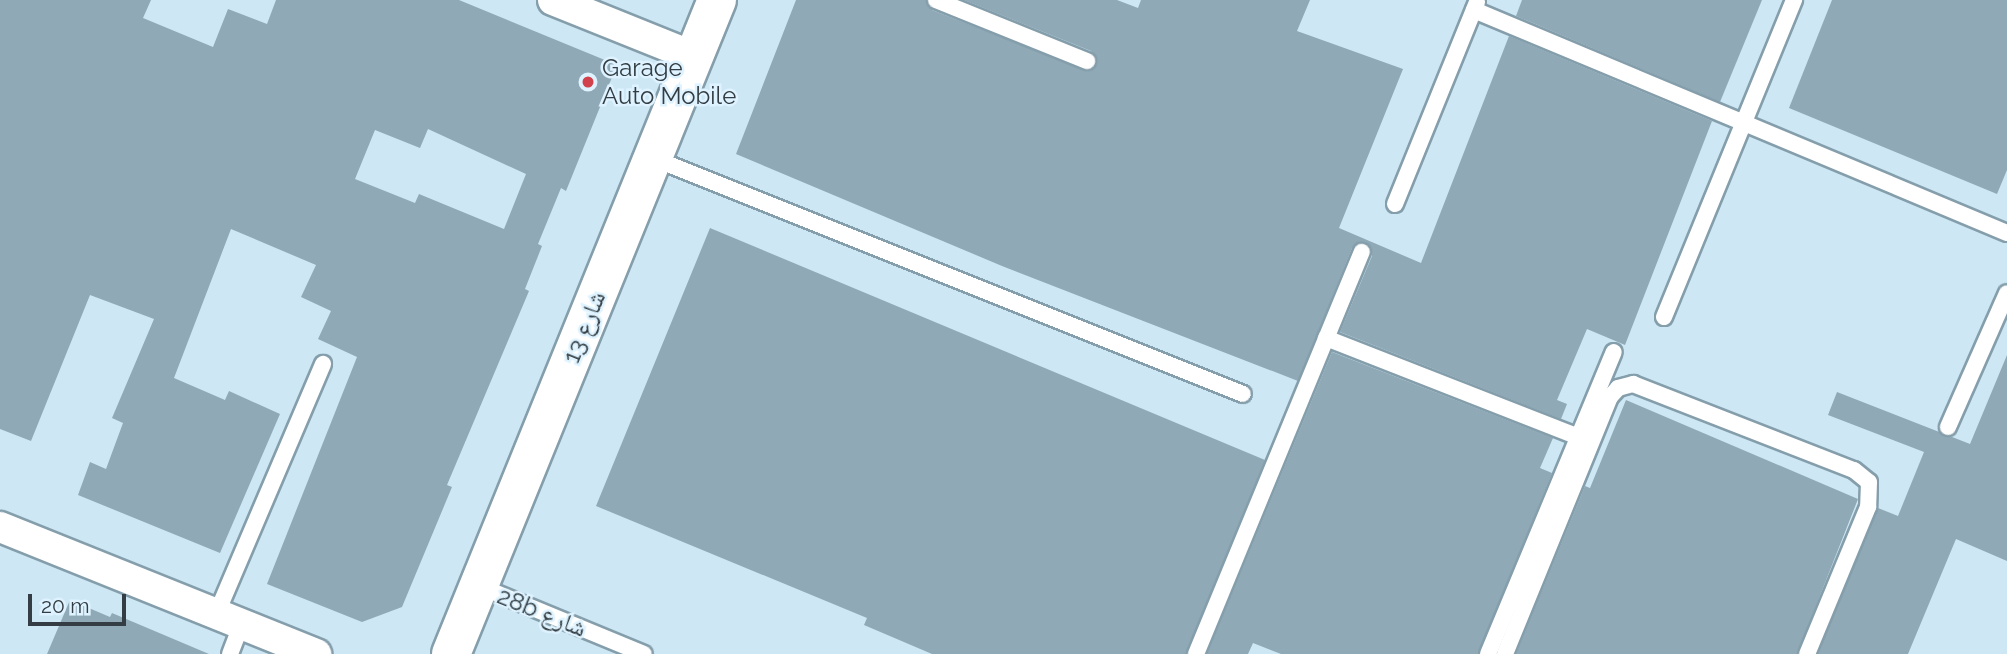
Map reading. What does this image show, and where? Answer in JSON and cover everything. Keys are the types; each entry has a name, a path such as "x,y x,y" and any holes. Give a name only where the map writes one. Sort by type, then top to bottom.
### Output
{"street":[{"path":"552,0 695,57"},
{"name":"شارع 13","path":"451,654 717,0"},
{"path":"0,527 316,654"}],"lane":[{"path":"936,0 1087,61"},
{"path":"1664,317 1794,0"},
{"path":"1395,204 1476,5 1744,123 2007,233"},
{"path":"653,158 1243,394"},
{"path":"1196,654 1362,252"},
{"path":"1948,427 2007,293"},
{"path":"1326,338 1578,437"},
{"path":"1488,654 1614,352"},
{"path":"230,654 228,620 323,364"},
{"path":"1505,654 1610,397 1618,388 1633,384 1854,470 1869,482 1868,507 1807,654"},
{"name":"28b شارع","path":"480,586 644,654"}],"building":[{"path":"0,0 151,0 143,18 213,47 228,9 267,24 276,0 459,0 617,65 566,191 561,188 538,244 542,246 525,289 529,291 447,485 452,487 402,607 362,622 267,584 357,357 318,339 331,311 301,297 316,265 231,229 174,378 225,400 229,391 280,414 220,553 78,495 90,462 106,469 123,423 112,418 154,319 90,295 31,441 0,429","holes":["428,129 526,174 504,229 419,194 415,203 355,179 375,130 420,148"]},
{"path":"796,0 926,0 932,10 1088,71 1097,64 1091,51 964,0 1117,0 1138,8 1141,0 1310,0 1297,31 1403,69 1339,228 1421,263 1509,36 1712,121 1625,345 1587,329 1557,400 1567,404 1561,419 1340,332 1372,256 1365,242 1352,248 1298,381 1002,266 736,154"},
{"path":"1522,0 1762,0 1720,102 1516,16"},
{"path":"1832,0 2007,0 2007,170 1997,194 1789,108"},
{"path":"710,228 1265,460 1186,654 932,654 864,625 867,618 596,506"},
{"path":"1332,352 1553,438 1540,468 1552,473 1478,654 1281,654 1253,643 1248,654 1207,654"},
{"path":"2007,355 2007,561 1956,539 1908,654 1818,654 1878,508 1898,516 1924,452 1828,415 1837,392 1970,444"},
{"path":"1626,400 1858,499 1797,654 1516,654 1585,486 1590,488"},
{"path":"70,600 110,617 112,613 209,654 47,654"}],"place":[{"name":"Garage Auto Mobile","path":"588,82"}]}
